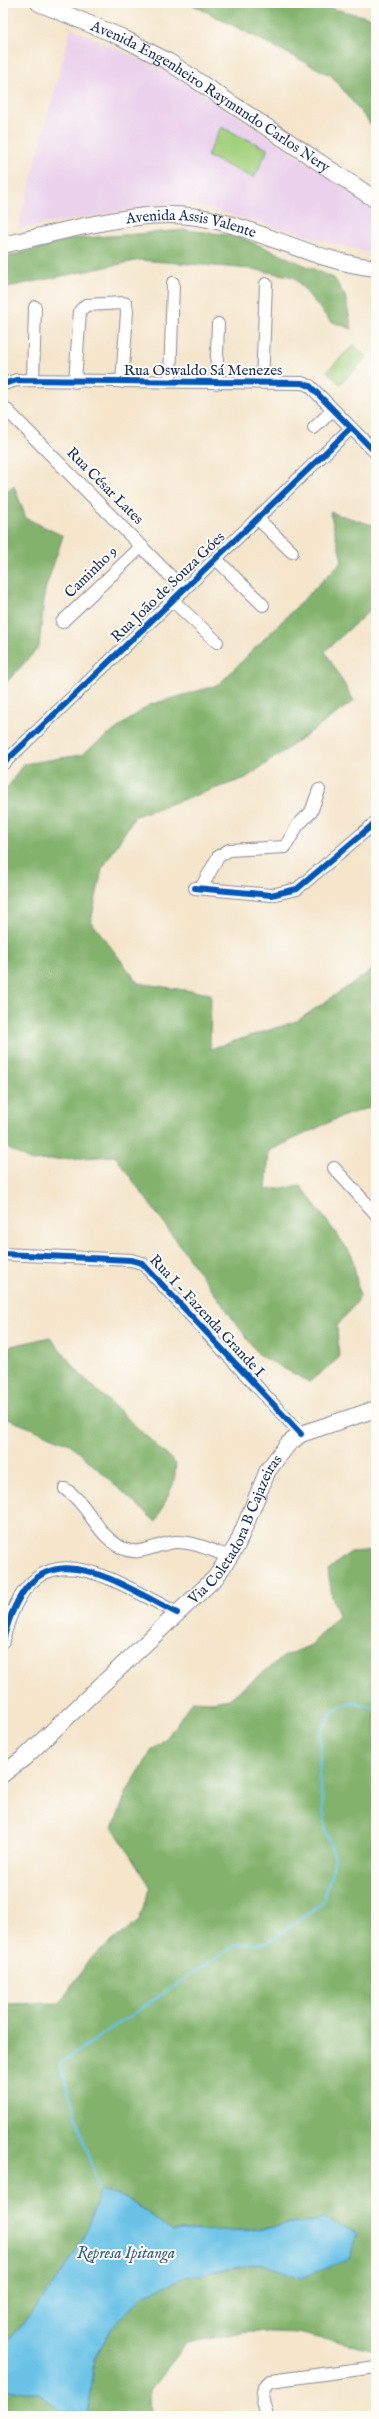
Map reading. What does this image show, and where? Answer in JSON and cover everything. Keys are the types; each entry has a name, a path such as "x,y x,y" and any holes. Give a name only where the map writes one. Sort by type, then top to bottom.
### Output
{"main road":[{"name":"Avenida Engenheiro Raymundo Carlos Nery","path":"39,3 121,37 169,62 376,200"},
{"name":"Avenida Assis Valente","path":"3,245 149,216 186,216 226,225 341,262 376,268"},
{"name":"Via Coletadora B Cajazeiras","path":"3,1774 24,1758 216,1577 230,1557 268,1470 282,1450 301,1434 376,1409"}],"street":[{"path":"170,382 173,283"},
{"path":"262,382 266,284"},
{"path":"75,382 78,315 86,305 123,303 127,307 122,382"},
{"path":"33,380 35,307"},
{"path":"216,382 218,324"},
{"name":"Rua Oswaldo Sá Menezes","path":"3,384 17,380 75,382 302,383 310,386 376,453"},
{"name":"Rua César Lates","path":"3,406 184,590"},
{"path":"314,428 333,410"},
{"name":"Rua João de Souza Góes","path":"3,764 351,428"},
{"path":"258,518 292,552"},
{"name":"Caminho 9","path":"62,622 142,546"},
{"path":"216,559 263,605"},
{"path":"173,601 217,642"},
{"path":"319,790 310,812 298,825 285,847 229,850 218,857 198,888 271,895 297,889 376,822"},
{"path":"334,1168 376,1214"},
{"name":"Rua I - Fazenda Grande I","path":"3,1254 131,1260 142,1264 301,1434"},
{"path":"65,1489 83,1503 103,1533 121,1547 133,1552 174,1542 193,1544 230,1557"},
{"path":"3,1641 11,1614 25,1588 39,1576 55,1568 71,1567 93,1571 177,1613"},
{"path":"267,2416 262,2393 264,2385 270,2381 376,2366"}],"shaded area":[{"path":"71,28 180,78 376,209 376,248 373,254 199,206 161,204 18,229"}],"green space":[{"path":"189,3 309,3 376,19 376,131 332,76"},
{"path":"221,127 268,149 254,178 207,156"},
{"path":"186,230 238,236 334,278 345,296 352,329 330,321 294,277 252,269 140,260 3,288 3,258 71,239"},
{"path":"354,345 367,358 340,384 327,371"},
{"path":"14,486 26,518 63,536 45,590 39,647 3,686 3,492"},
{"path":"330,512 376,526 376,605 325,651 354,701 246,778 135,816 102,869 91,921 138,983 211,994 210,1049 297,1021 375,968 376,1105 338,1118 269,1151 266,1190 301,1186 352,1255 360,1298 337,1326 339,1358 309,1382 259,1355 115,1156 31,1161 3,1146 3,795 23,764 81,755 149,705 218,685 342,561"},
{"path":"50,1337 80,1374 176,1464 174,1482 156,1522 70,1444 3,1417 3,1348"},
{"path":"376,1550 376,2351 297,2333 248,2331 187,2343 150,2390 151,2416 88,2416 95,2358 112,2327 144,2295 185,2277 260,2263 302,2278 322,2219 255,2230 173,2231 126,2198 99,2191 89,2226 72,2259 50,2290 3,2346 3,2004 60,2003 90,1959 139,1920 150,1886 113,1828 127,1791 152,1750 168,1736 192,1701 212,1702 229,1699 283,1657 311,1645 339,1615 332,1597 328,1570 350,1552"},
{"path":"3,2388 42,2395 66,2416 3,2416"}],"water":[{"name":"Represa Ipitanga","path":"99,2190 126,2198 173,2231 255,2230 322,2219 358,2233 349,2259 302,2278 260,2263 185,2277 144,2295 112,2327 95,2358 88,2416 66,2416 42,2395 3,2388 3,2346 50,2289 72,2258 89,2225"}],"waterway":[{"path":"99,2190 60,2063 235,1945 267,1943 323,1903 335,1859 326,1832 319,1775 321,1731 332,1712 350,1702 376,1708"}],"cycle path":[{"path":"3,384 17,380 302,383 310,386 376,453"},
{"path":"3,764 351,428"},
{"path":"195,888 271,895 297,889 376,822"},
{"path":"3,1254 131,1260 142,1263 301,1434"},
{"path":"3,1641 16,1604 32,1582 52,1570 74,1568 98,1574 123,1585 177,1613"}]}
